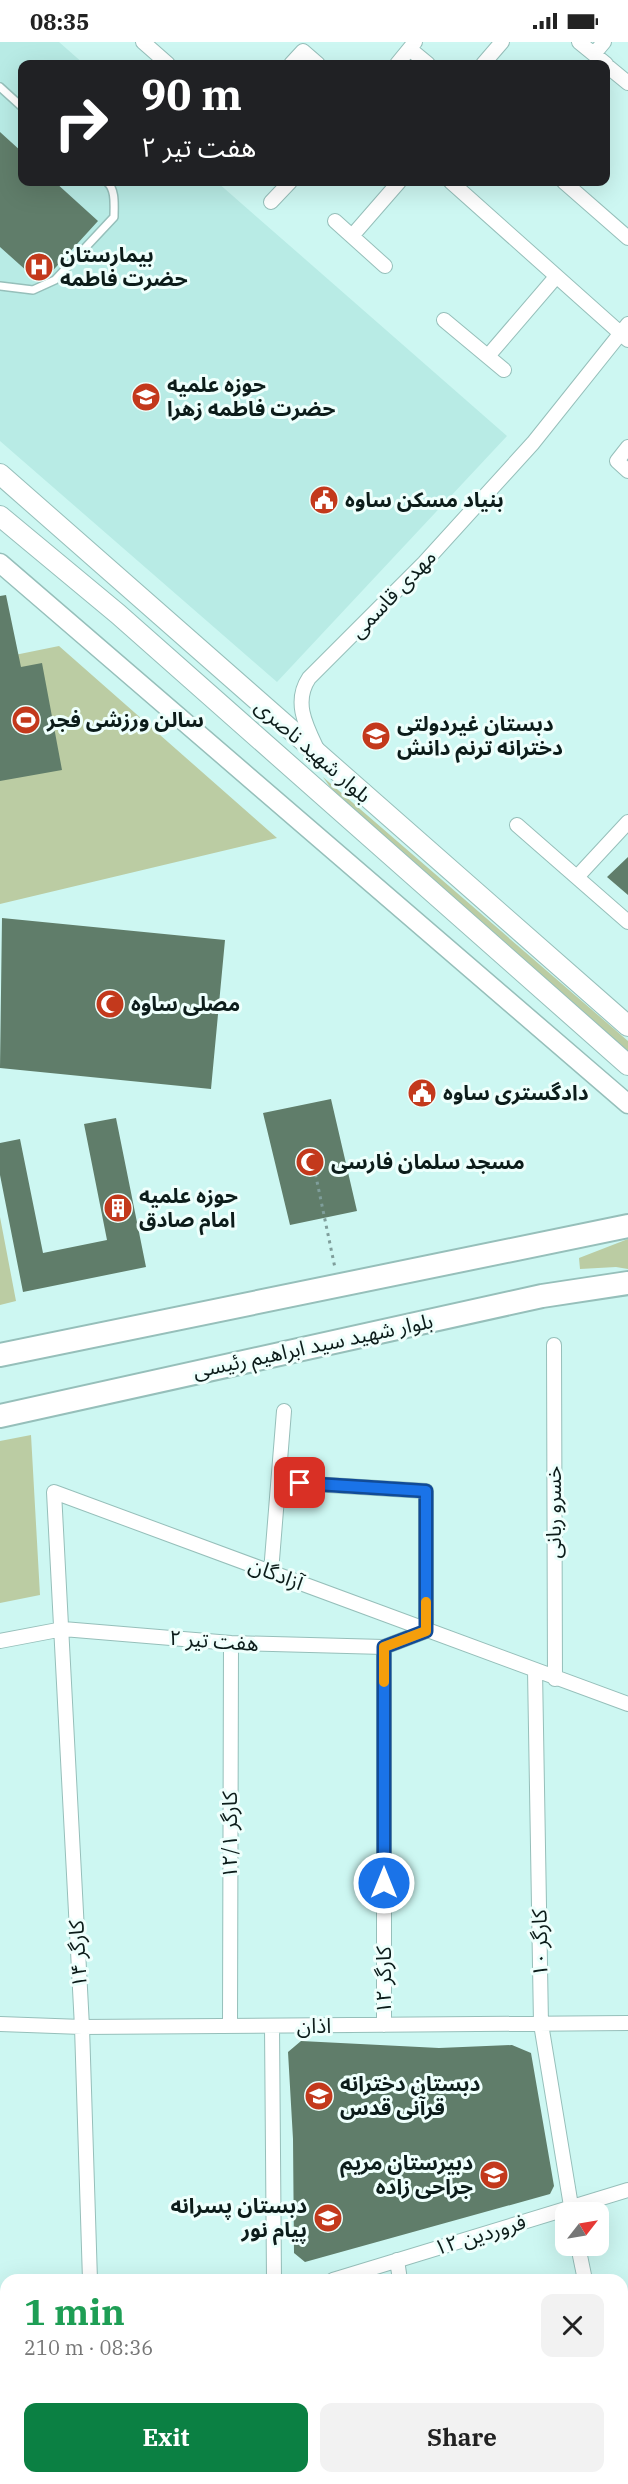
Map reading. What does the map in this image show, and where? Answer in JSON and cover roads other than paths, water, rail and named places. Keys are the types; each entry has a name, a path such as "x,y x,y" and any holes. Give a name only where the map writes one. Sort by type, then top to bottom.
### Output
{"main road":[{"name":"بلوار شهید ناصری","path":"0,474 628,1026"},
{"name":"بلوار شهید ناصری","path":"0,516 127,622 628,1065"},
{"path":"0,1355 627,1228"},
{"name":"بلوار شهید سید ابراهیم رئیسی","path":"0,1416 542,1296 628,1283"}],"street":[{"path":"143,42 163,60"},
{"path":"486,60 502,42"},
{"path":"579,42 599,60"},
{"path":"594,54 604,42"},
{"path":"401,60 413,46 425,60"},
{"path":"295,60 303,51 313,60"},
{"path":"610,71 628,83"},
{"path":"271,202 286,186"},
{"path":"352,236 396,186"},
{"path":"455,186 555,278 625,332"},
{"path":"569,186 627,234"},
{"path":"335,220 385,266"},
{"path":"488,356 555,278"},
{"path":"444,320 504,370"},
{"name":"مهدی قاسمی","path":"322,759 304,723 300,699 303,688 424,562 533,443 625,332"},
{"path":"628,447 616,461 628,471"},
{"path":"0,563 628,1104"},
{"path":"577,877 628,822"},
{"path":"517,825 628,922"},
{"name":"خسرو ربانی","path":"554,1345 555,1679"},
{"path":"271,1572 284,1411"},
{"path":"279,1482 426,1491 426,1631"},
{"name":"آزادگان","path":"63,1629 54,1492 555,1679 628,1704"},
{"name":"هفت تیر ۲","path":"0,1641 63,1629 231,1643 384,1647 426,1631"},
{"name":"کارگر ۱۴","path":"63,1629 82,2028 90,2274"},
{"name":"کارگر ۱۲/۱","path":"230,2026 231,1643"},
{"name":"کارگر ۱۲","path":"384,1647 384,2025"},
{"name":"کارگر ۱۰","path":"535,1670 541,2024 571,2202"},
{"name":"اذان","path":"0,2024 82,2028 628,2023"},
{"path":"272,2026 274,2274"},
{"name":"۱۲ فروردین","path":"594,2202 628,2190"},
{"name":"۱۲ فروردین","path":"352,2274 555,2215"},
{"path":"580,2256 584,2274"},
{"path":"397,2260 399,2274"}],"lane":[{"path":"0,87 18,103"},
{"path":"0,286 33,290 55,280 114,217 111,186"}],"place":[{"name":"بیمارستان حضرت فاطمه","path":"39,267"},
{"name":"حوزه علمیه حضرت فاطمه زهرا","path":"146,397"},
{"name":"بنیاد مسکن ساوه","path":"324,500"},
{"name":"سالن ورزشی فجر","path":"26,720"},
{"name":"دبستان غیردولتی دخترانه ترنم دانش","path":"376,736"},
{"name":"مصلی ساوه","path":"110,1004"},
{"name":"دادگستری ساوه","path":"422,1093"},
{"name":"مسجد سلمان فارسی","path":"310,1162"},
{"name":"حوزه علمیه امام صادق","path":"118,1208"},
{"name":"دبستان دخترانه قرآنی قدس","path":"319,2096"},
{"name":"دبیرستان مریم جراحی زاده","path":"494,2175"},
{"name":"دبستان پسرانه پیام نور","path":"328,2218"}]}
